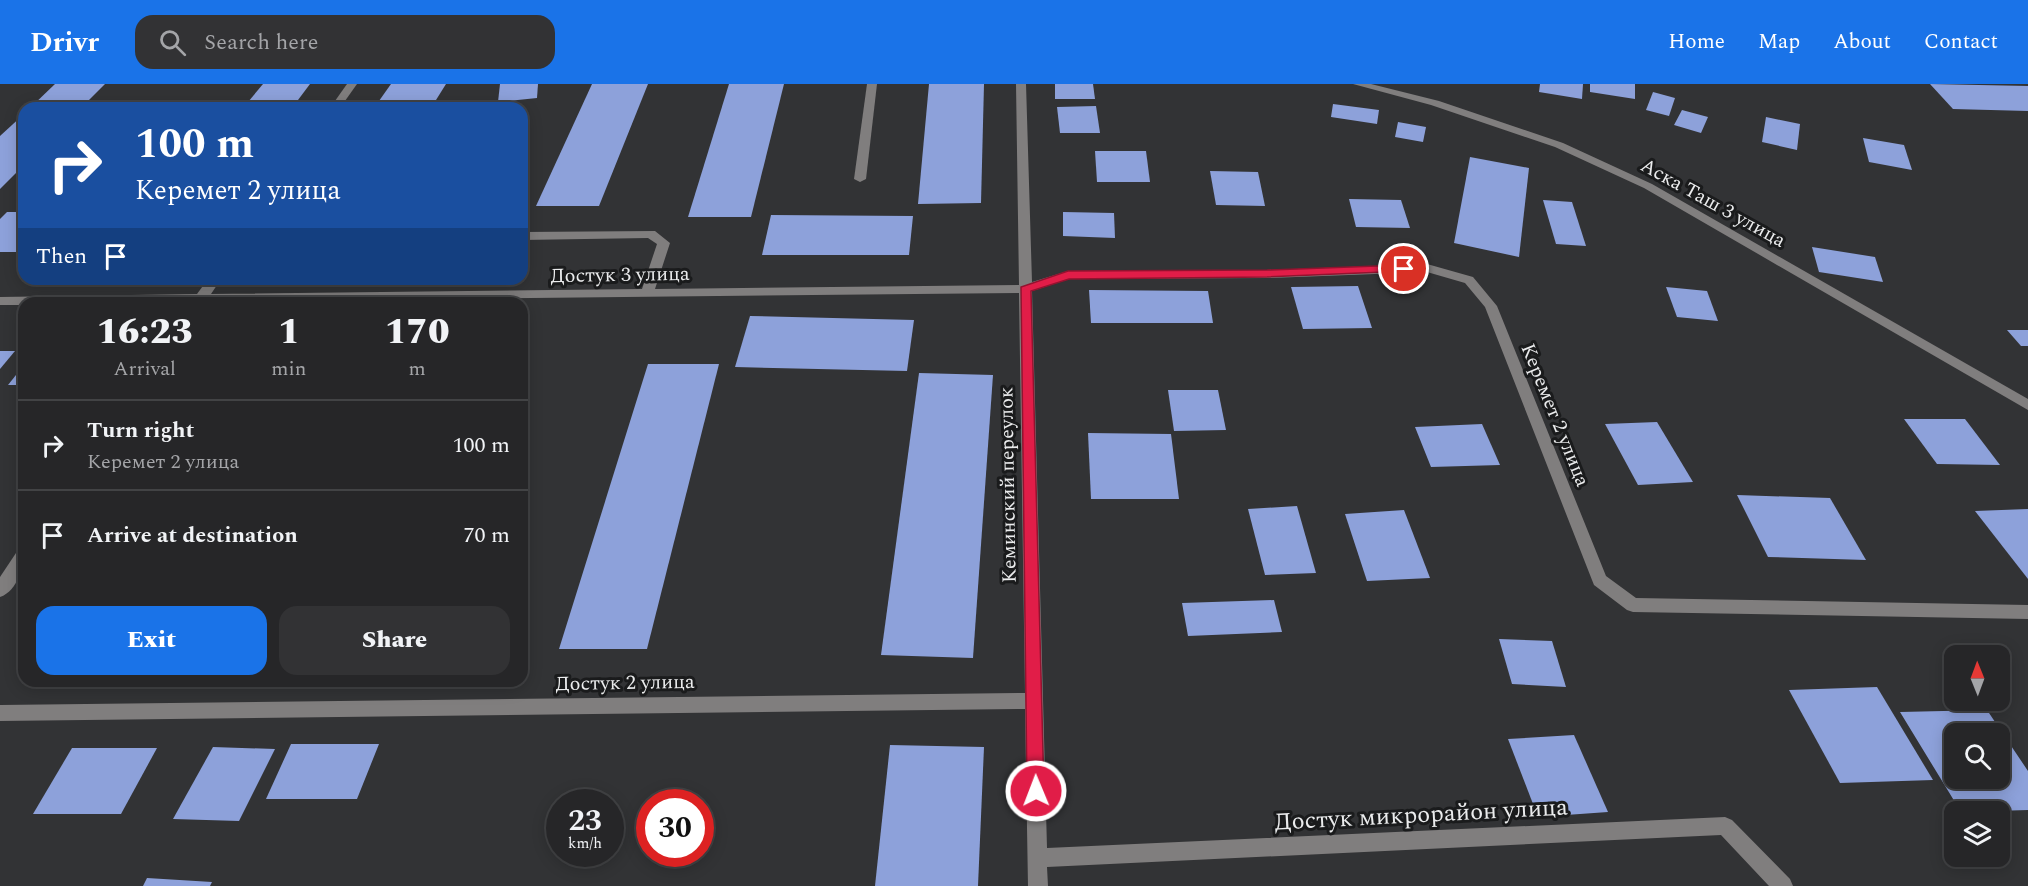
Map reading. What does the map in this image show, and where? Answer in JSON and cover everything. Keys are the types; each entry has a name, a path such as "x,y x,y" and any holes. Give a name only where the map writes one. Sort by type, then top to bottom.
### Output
{"street":[{"path":"339,102 352,84"},
{"path":"860,179 872,84"},
{"name":"Кеминский переулок","path":"1021,84 1038,886"},
{"name":"Аска Таш 3 улица","path":"1358,84 1435,103 1559,145 1648,186 2028,405"},
{"path":"528,236 651,234 664,243 647,294"},
{"name":"Керемет 2 улица","path":"1025,289 1068,275 1267,273 1427,268 1469,280 1491,306 1600,580 1633,605 2028,612"},
{"name":"Достук 3 улица","path":"455,297 1025,289"},
{"name":"Достук 3 улица","path":"0,302 18,302"},
{"path":"0,590 18,564"},
{"name":"Достук 2 улица","path":"0,713 1034,701"},
{"name":"Достук микрорайон улица","path":"1037,858 1725,826 1783,886"}],"building":[{"path":"55,84 105,84 87,102 36,102"},
{"path":"263,84 310,84 296,102 248,102"},
{"path":"391,84 446,84 435,102 378,102"},
{"path":"500,84 538,84 537,98 498,102"},
{"path":"592,84 648,84 599,206 536,206"},
{"path":"729,84 784,84 751,217 688,217"},
{"path":"929,84 984,84 981,203 918,204"},
{"path":"1055,84 1093,84 1095,99 1055,99"},
{"path":"1540,84 1583,84 1582,99 1539,92"},
{"path":"1590,84 1635,84 1635,99 1590,92"},
{"path":"1930,84 2028,86 2028,111 1953,109"},
{"path":"1653,92 1675,98 1669,116 1646,110"},
{"path":"1333,104 1379,110 1377,124 1331,117"},
{"path":"1096,106 1100,133 1060,133 1057,107"},
{"path":"1682,110 1708,117 1701,133 1674,125"},
{"path":"1766,117 1800,124 1797,150 1762,142"},
{"path":"18,120 18,171 0,189 0,136"},
{"path":"1398,122 1426,127 1423,142 1395,137"},
{"path":"1863,138 1904,145 1912,170 1869,162"},
{"path":"1095,151 1146,151 1150,182 1097,182"},
{"path":"1470,157 1529,168 1519,257 1454,243"},
{"path":"1210,171 1258,172 1265,206 1216,205"},
{"path":"1349,199 1401,200 1410,228 1356,227"},
{"path":"1543,200 1572,202 1586,246 1556,244"},
{"path":"7,212 18,212 18,252 0,252 0,219"},
{"path":"1063,212 1114,213 1115,238 1063,236"},
{"path":"771,215 913,216 909,255 762,255"},
{"path":"1812,247 1875,257 1883,282 1819,272"},
{"path":"1358,286 1372,328 1303,329 1291,287"},
{"path":"1666,287 1707,291 1718,321 1677,317"},
{"path":"1089,290 1208,291 1213,323 1091,323"},
{"path":"750,316 914,320 907,371 735,367"},
{"path":"2007,330 2028,330 2028,346 2021,346"},
{"path":"0,351 15,351 0,369"},
{"path":"648,364 719,364 647,649 559,649"},
{"path":"18,372 18,385 8,385"},
{"path":"919,373 993,375 973,658 881,655"},
{"path":"1168,390 1218,390 1226,430 1174,431"},
{"path":"1904,419 1965,419 2000,465 1937,464"},
{"path":"1657,422 1693,482 1638,485 1605,424"},
{"path":"1482,424 1500,465 1431,467 1415,427"},
{"path":"1088,433 1171,434 1179,499 1091,499"},
{"path":"1737,495 1830,498 1866,560 1768,557"},
{"path":"1297,506 1316,573 1265,575 1248,509"},
{"path":"2028,509 2028,579 1975,511"},
{"path":"1404,510 1430,578 1367,581 1345,514"},
{"path":"1274,600 1282,632 1188,636 1182,603"},
{"path":"1499,639 1552,641 1566,687 1512,684"},
{"path":"1877,687 1933,780 1840,783 1789,690"},
{"path":"1988,711 1996,723 1944,723 1944,784 1900,712"},
{"path":"1574,735 1608,812 1538,817 1508,739"},
{"path":"291,744 379,744 357,799 266,799"},
{"path":"2010,744 2028,771 2028,810 2010,811 2010,801 1954,801 1947,789 2010,789"},
{"path":"890,745 984,747 978,886 875,886"},
{"path":"213,747 275,749 239,821 173,819"},
{"path":"72,748 157,748 121,814 33,814"},
{"path":"147,878 212,882 210,886 143,886"}],"route":[{"path":"1036,791 1025,289 1068,275 1404,269"}]}
